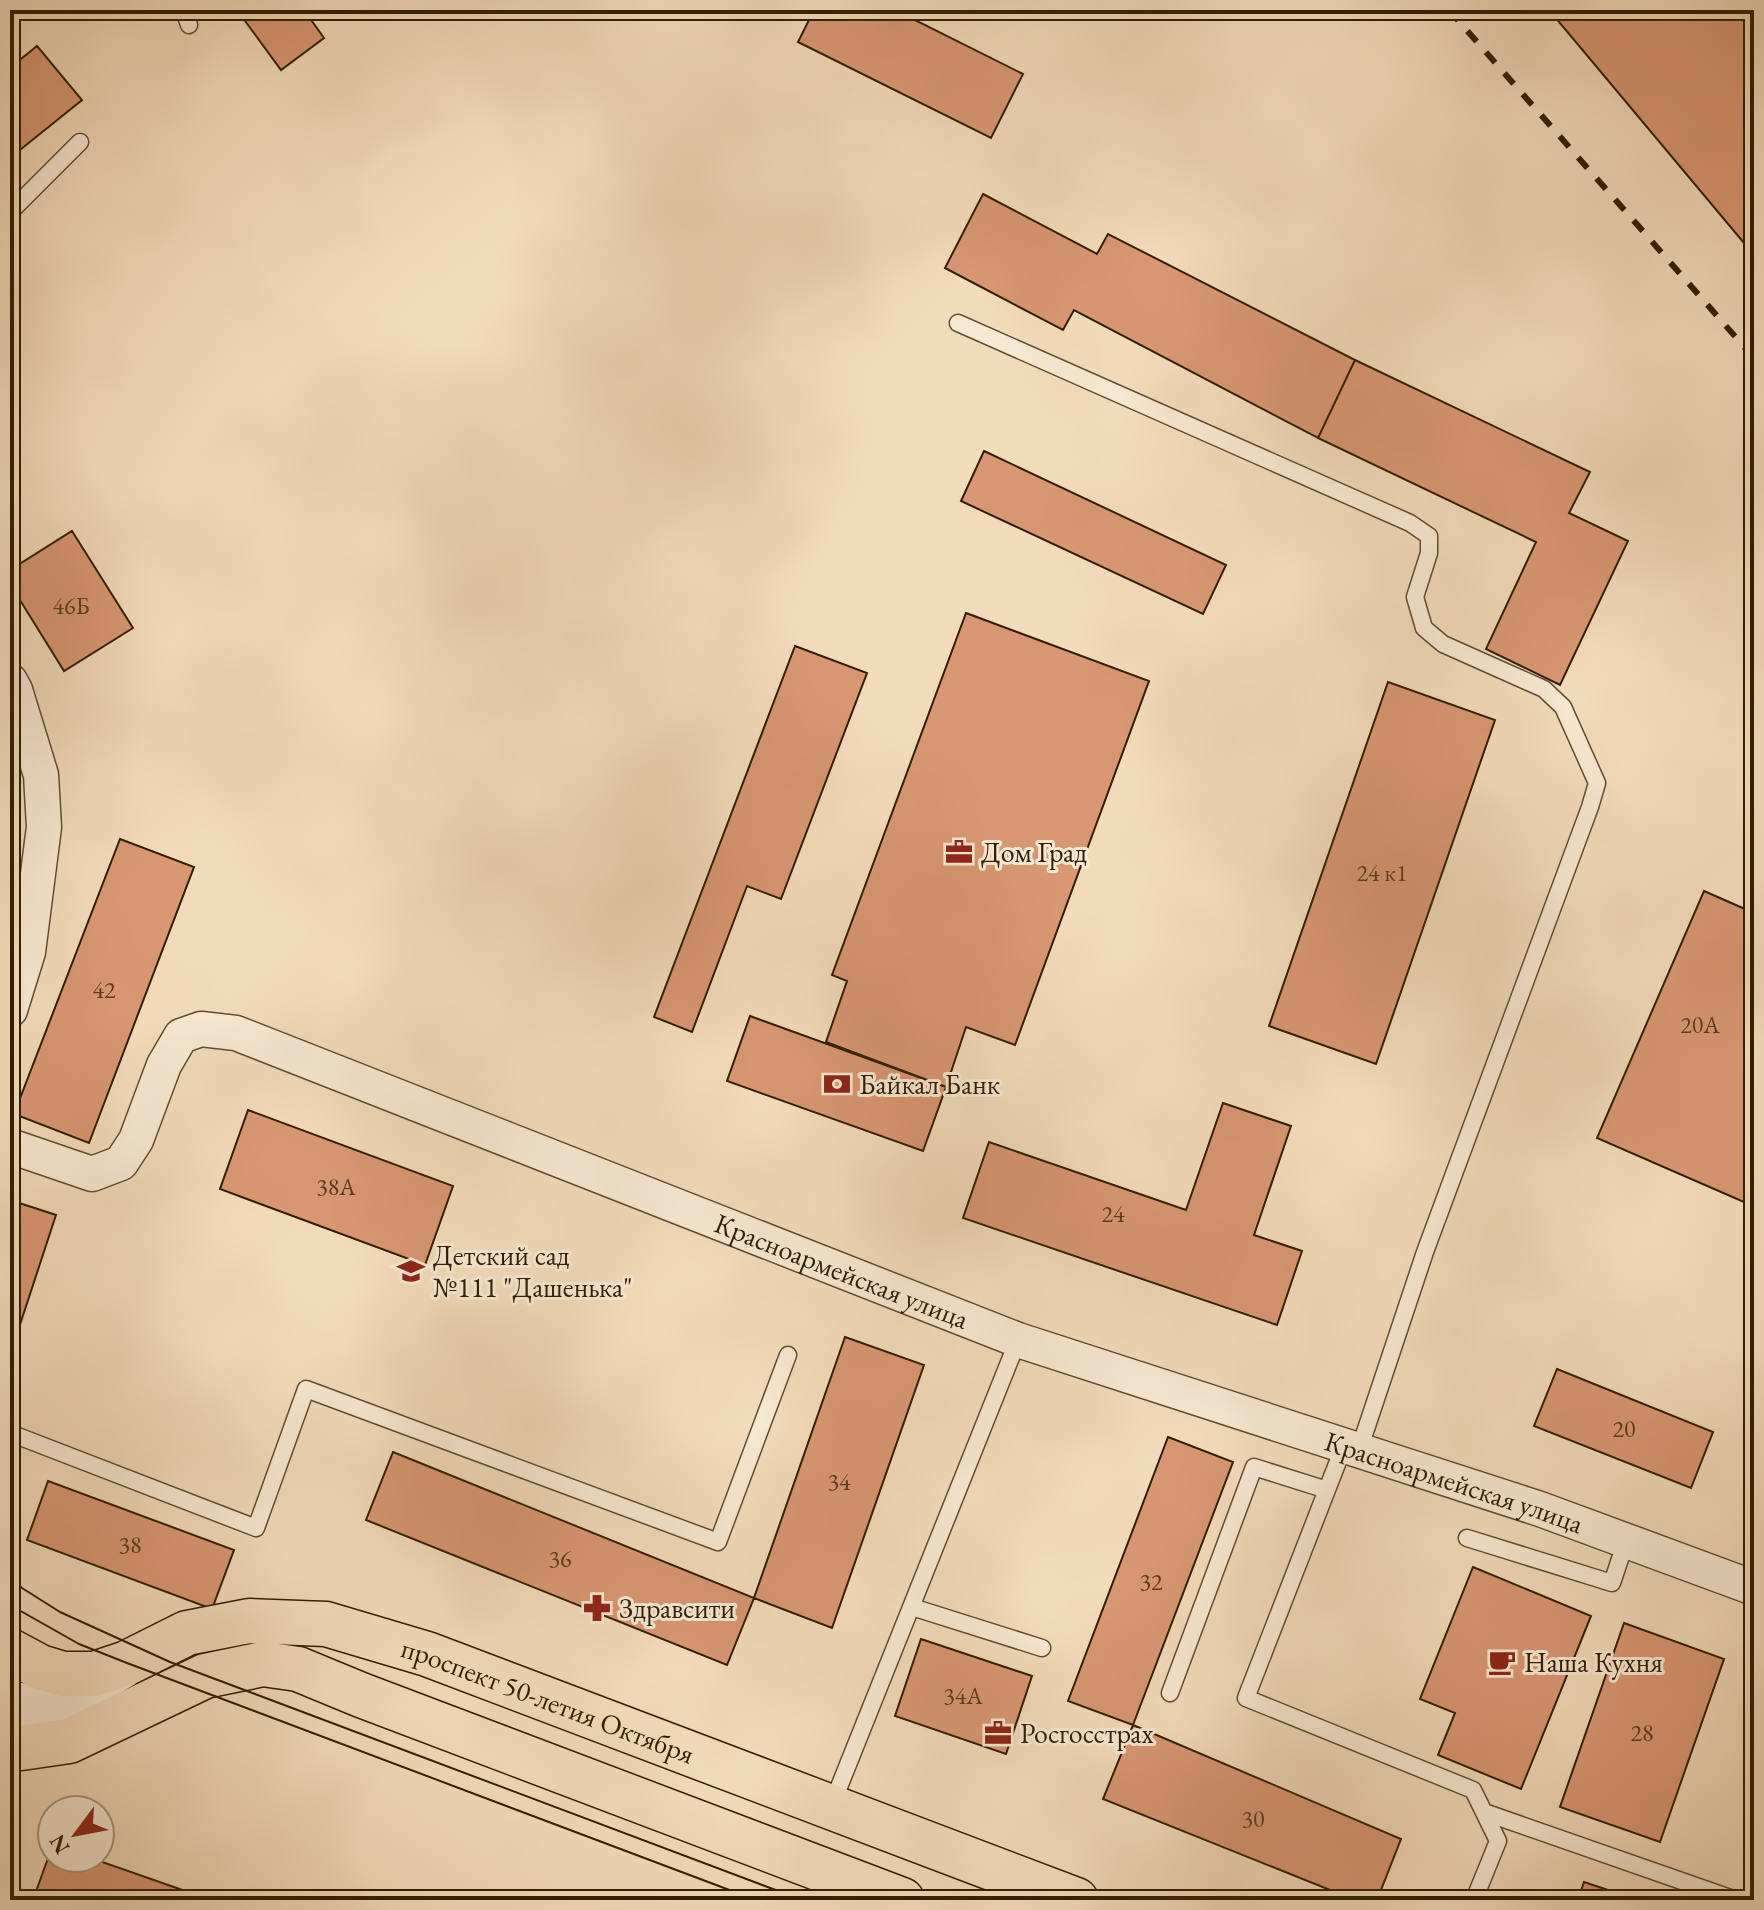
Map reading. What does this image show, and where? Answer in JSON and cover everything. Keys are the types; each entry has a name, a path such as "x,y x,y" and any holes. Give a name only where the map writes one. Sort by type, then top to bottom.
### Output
{"main road":[{"name":"проспект 50-летия Октября","path":"10,1651 40,1667 63,1674 94,1674 127,1663 187,1633 249,1621 326,1624 427,1654 1076,1900"},
{"name":"проспект 50-летия Октября","path":"10,1745 21,1748 69,1741 205,1676 263,1664 298,1669 902,1900"}],"street":[{"path":"10,681 41,775 44,827 28,952 10,1010"},
{"name":"Красноармейская улица","path":"10,1146 92,1174 121,1163 136,1140 164,1065 181,1036 201,1029 236,1033 1018,1340 1540,1509 1754,1588"},
{"path":"10,1703 26,1707 53,1704 127,1663"},
{"path":"10,1766 69,1741"}],"lane":[{"path":"10,26 14,10"},
{"path":"10,212 80,142"},
{"path":"958,323 1410,523 1429,536 1429,553 1415,597 1424,628 1443,644 1544,689 1563,707 1597,783 1351,1448 1327,1490 1246,1698 1473,1790 1498,1841 1474,1900"},
{"path":"831,1808 1018,1340"},
{"path":"10,1433 256,1528 306,1389 718,1542 788,1355"},
{"path":"1170,1693 1254,1467 1327,1490"},
{"path":"1467,1538 1612,1583 1626,1541"},
{"path":"912,1607 1042,1648"},
{"path":"1484,1812 1736,1900"}],"path":[{"path":"10,1873 18,1848"}],"building":[{"path":"237,10 304,10 324,38 281,70"},
{"path":"814,10 895,10 1023,74 991,138 798,42"},
{"path":"1549,10 1754,10 1754,255"},
{"path":"37,46 82,100 10,158 10,68"},
{"path":"983,194 1097,254 1108,234 1355,360 1318,438 1074,310 1063,330 945,268"},
{"path":"1355,360 1590,472 1569,513 1628,541 1560,685 1486,649 1536,542 1318,438"},
{"path":"984,451 1226,565 1203,614 961,501"},
{"path":"72,531 133,628 64,671 10,584 10,570"},
{"path":"966,613 1149,681 1015,1045 966,1027 946,1087 826,1042 847,981 832,975"},
{"path":"795,646 867,673 781,899 747,886 692,1032 654,1017"},
{"path":"1388,682 1495,720 1376,1064 1269,1026"},
{"path":"120,839 194,867 89,1143 14,1114"},
{"path":"1704,891 1754,913 1753,1206 1597,1138"},
{"name":"Байкал Банк","path":"750,1016 946,1087 923,1151 727,1081"},
{"path":"1223,1103 1291,1126 1254,1235 1302,1251 1277,1325 963,1218 989,1142 1186,1210"},
{"path":"248,1110 453,1186 425,1265 220,1189"},
{"path":"10,1200 56,1215 10,1355"},
{"path":"845,1337 924,1365 832,1628 754,1598"},
{"path":"1557,1369 1713,1432 1691,1488 1534,1426"},
{"path":"1168,1437 1233,1462 1133,1725 1068,1701"},
{"path":"393,1452 754,1598 727,1665 366,1520"},
{"path":"48,1481 234,1550 212,1609 27,1540"},
{"path":"1473,1567 1591,1616 1521,1789 1438,1755 1455,1713 1420,1699"},
{"path":"1624,1623 1724,1659 1660,1842 1560,1807"},
{"path":"921,1639 1032,1676 1006,1754 895,1716"},
{"path":"1133,1725 1401,1839 1377,1900 1355,1900 1103,1799"},
{"path":"116,1867 211,1900 33,1900 42,1874 116,1874"},
{"path":"1584,1882 1638,1900 1578,1900"}],"tram line":[{"path":"10,1576 22,1588 60,1612 170,1662 802,1900"},
{"path":"10,1605 79,1644 127,1663 756,1900"}],"railway":[{"path":"1449,10 1754,358"}],"place":[{"name":"Дом Град","path":"959,852"},
{"name":"Байкал Банк","path":"837,1084"},
{"name":"Детский сад №111 \"Дашенька\"","path":"411,1271"},
{"name":"Здравсити","path":"597,1608"},
{"name":"Наша Кухня","path":"1502,1662"},
{"name":"Росгосстрах","path":"998,1733"}]}
